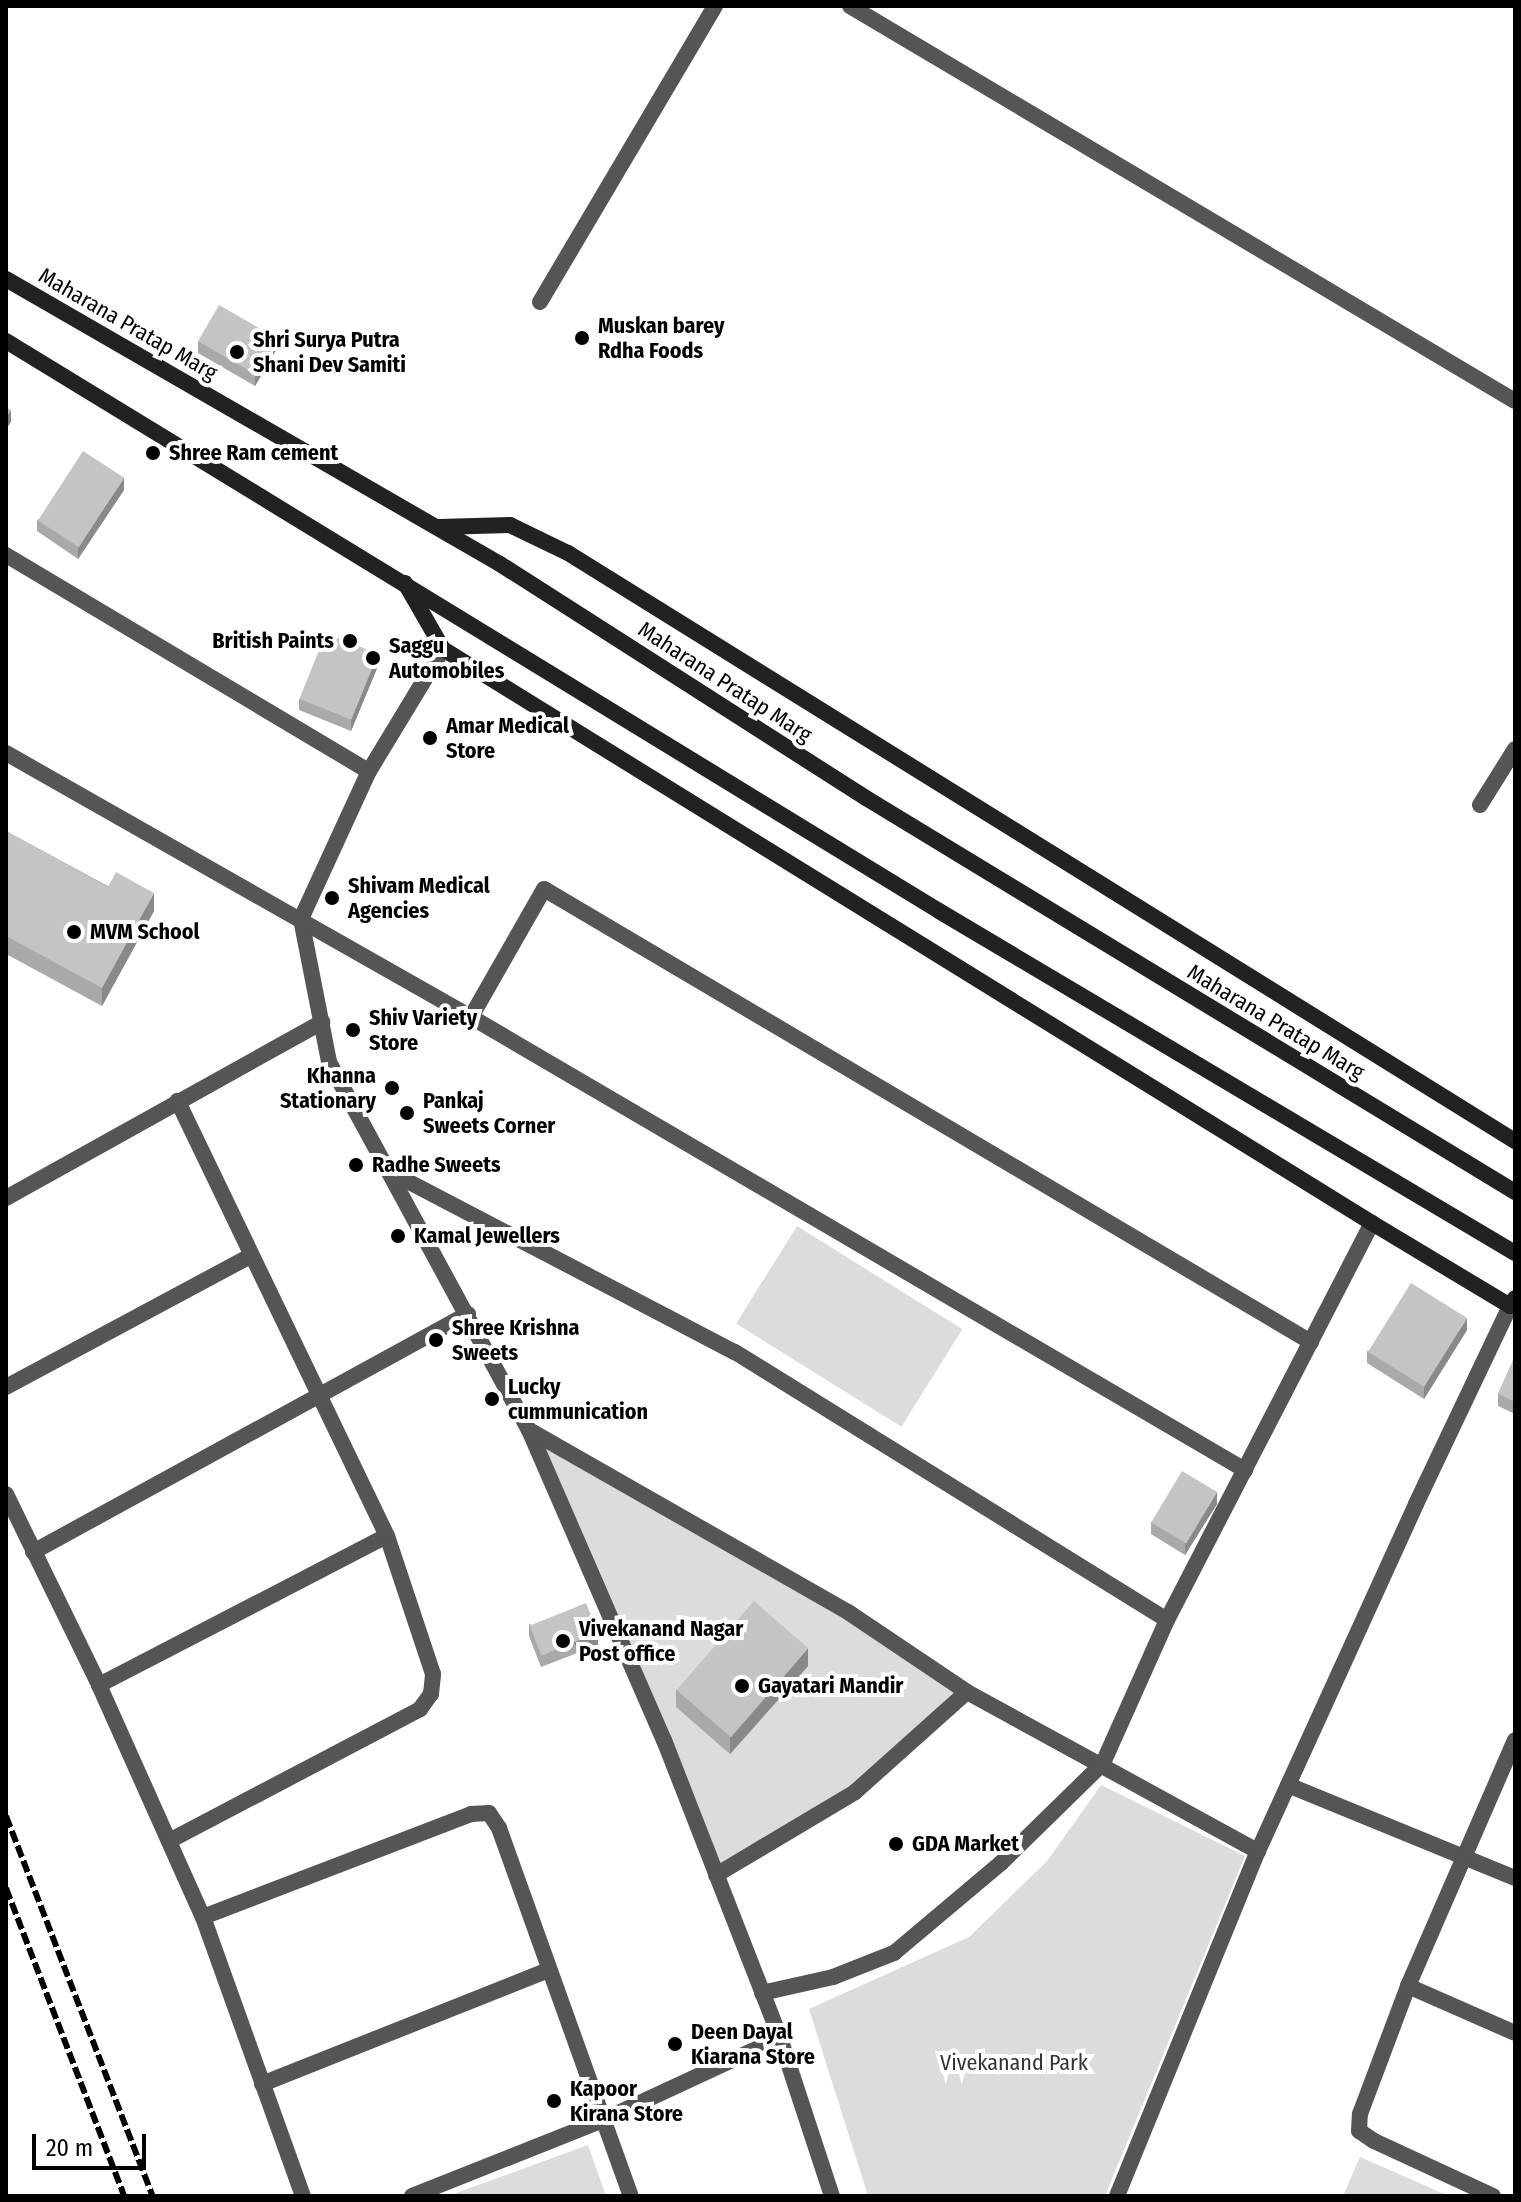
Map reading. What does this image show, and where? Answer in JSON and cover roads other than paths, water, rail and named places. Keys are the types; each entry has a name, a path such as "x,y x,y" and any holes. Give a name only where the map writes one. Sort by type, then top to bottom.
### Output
{"main road":[{"name":"Maharana Pratap Marg","path":"6,279 437,527 866,798 1515,1192"},
{"path":"6,341 939,911 1515,1253"},
{"path":"437,527 510,525 568,553 1515,1141"},
{"path":"404,582 443,649 1372,1223 1513,1304"}],"street":[{"path":"540,302 715,6"},
{"path":"850,6 1515,401"},
{"path":"6,555 369,771"},
{"path":"443,649 369,771 301,919 329,1062 529,1430 664,1740 780,2038 832,2196"},
{"path":"1480,805 1515,749"},
{"path":"6,753 471,1017 1245,1470"},
{"path":"471,1017 544,889 1311,1342"},
{"path":"6,1198 322,1022"},
{"path":"169,1841 425,1701 433,1674 387,1536 178,1101"},
{"path":"390,1173 735,1352 1167,1620"},
{"path":"762,1993 833,1977 894,1953 1001,1863 1103,1763 1167,1620 1372,1223"},
{"path":"6,1387 250,1256"},
{"path":"1117,2196 1258,1851 1513,1304"},
{"path":"33,1552 468,1314"},
{"path":"529,1430 848,1612 967,1692 1103,1763 1258,1851"},
{"path":"6,1494 99,1685 203,1917 303,2196"},
{"path":"99,1685 387,1536"},
{"path":"716,1875 855,1792 967,1692"},
{"path":"1493,2196 1359,2131 1365,2094 1408,1986 1515,1740"},
{"path":"1288,1785 1515,1878"},
{"path":"203,1917 471,1814 489,1813 499,1828 631,2196"},
{"path":"262,2084 549,1970"},
{"path":"1408,1986 1515,2033"},
{"path":"412,2196 603,2120 780,2038"}],"railway":[{"path":"6,1816 153,2196"},
{"path":"6,1888 124,2196"}],"place":[{"name":"Muskan barey Rdha Foods","path":"582,338"},
{"name":"Shri Surya Putra Shani Dev Samiti","path":"237,352"},
{"name":"Shree Ram cement","path":"153,453"},
{"name":"British Paints","path":"350,641"},
{"name":"Saggu Automobiles","path":"373,658"},
{"name":"Amar Medical Store","path":"430,738"},
{"name":"Shivam Medical Agencies","path":"332,898"},
{"name":"MVM School","path":"74,932"},
{"name":"Shiv Variety Store","path":"353,1030"},
{"name":"Khanna Stationary","path":"392,1088"},
{"name":"Pankaj Sweets Corner","path":"407,1113"},
{"name":"Radhe Sweets","path":"356,1165"},
{"name":"Kamal Jewellers","path":"398,1236"},
{"name":"Shree Krishna Sweets","path":"436,1340"},
{"name":"Lucky cummunication","path":"492,1399"},
{"name":"Vivekanand Nagar Post office","path":"563,1641"},
{"name":"Gayatari Mandir","path":"742,1686"},
{"name":"GDA Market","path":"896,1844"},
{"name":"Deen Dayal Kiarana Store","path":"675,2044"},
{"name":"Kapoor Kirana Store","path":"554,2101"}],"park label":[{"name":"Vivekanand Park","path":"1014,2063"}]}
